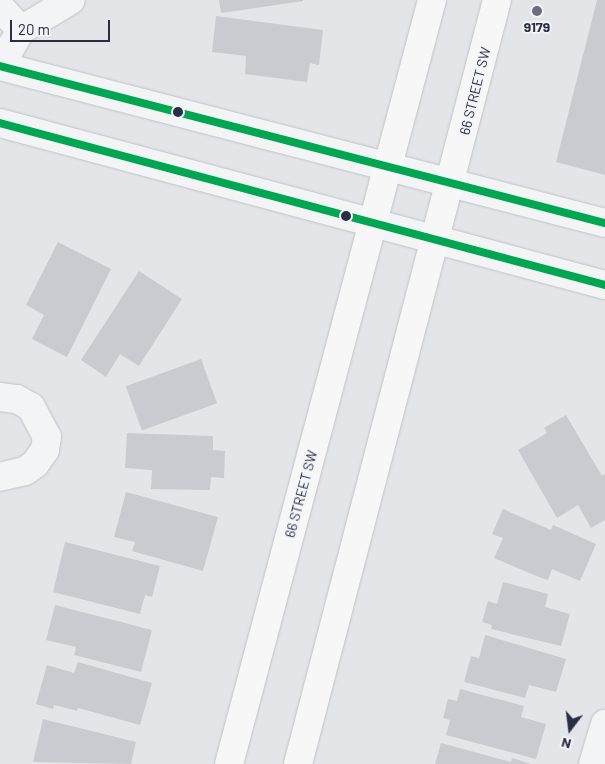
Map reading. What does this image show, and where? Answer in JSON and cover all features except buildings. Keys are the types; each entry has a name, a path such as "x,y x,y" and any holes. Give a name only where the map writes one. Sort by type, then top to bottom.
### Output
{"main road":[{"path":"388,166 432,0"},
{"name":"66 STREET SW","path":"436,240 498,0"},
{"name":"66 STREET SW","path":"229,764 388,166"},
{"path":"298,764 436,240"}],"street":[{"path":"71,0 21,30 0,66 605,223"},
{"path":"0,7 21,30"},
{"path":"0,123 605,285"},
{"path":"0,397 17,399 31,407 47,437 45,450 36,464 25,471 0,476"},
{"path":"593,764 605,724"}],"transit line":[{"path":"0,66 605,223"},
{"path":"0,123 605,285"}],"place":[{"name":"9179","path":"537,11"}]}
